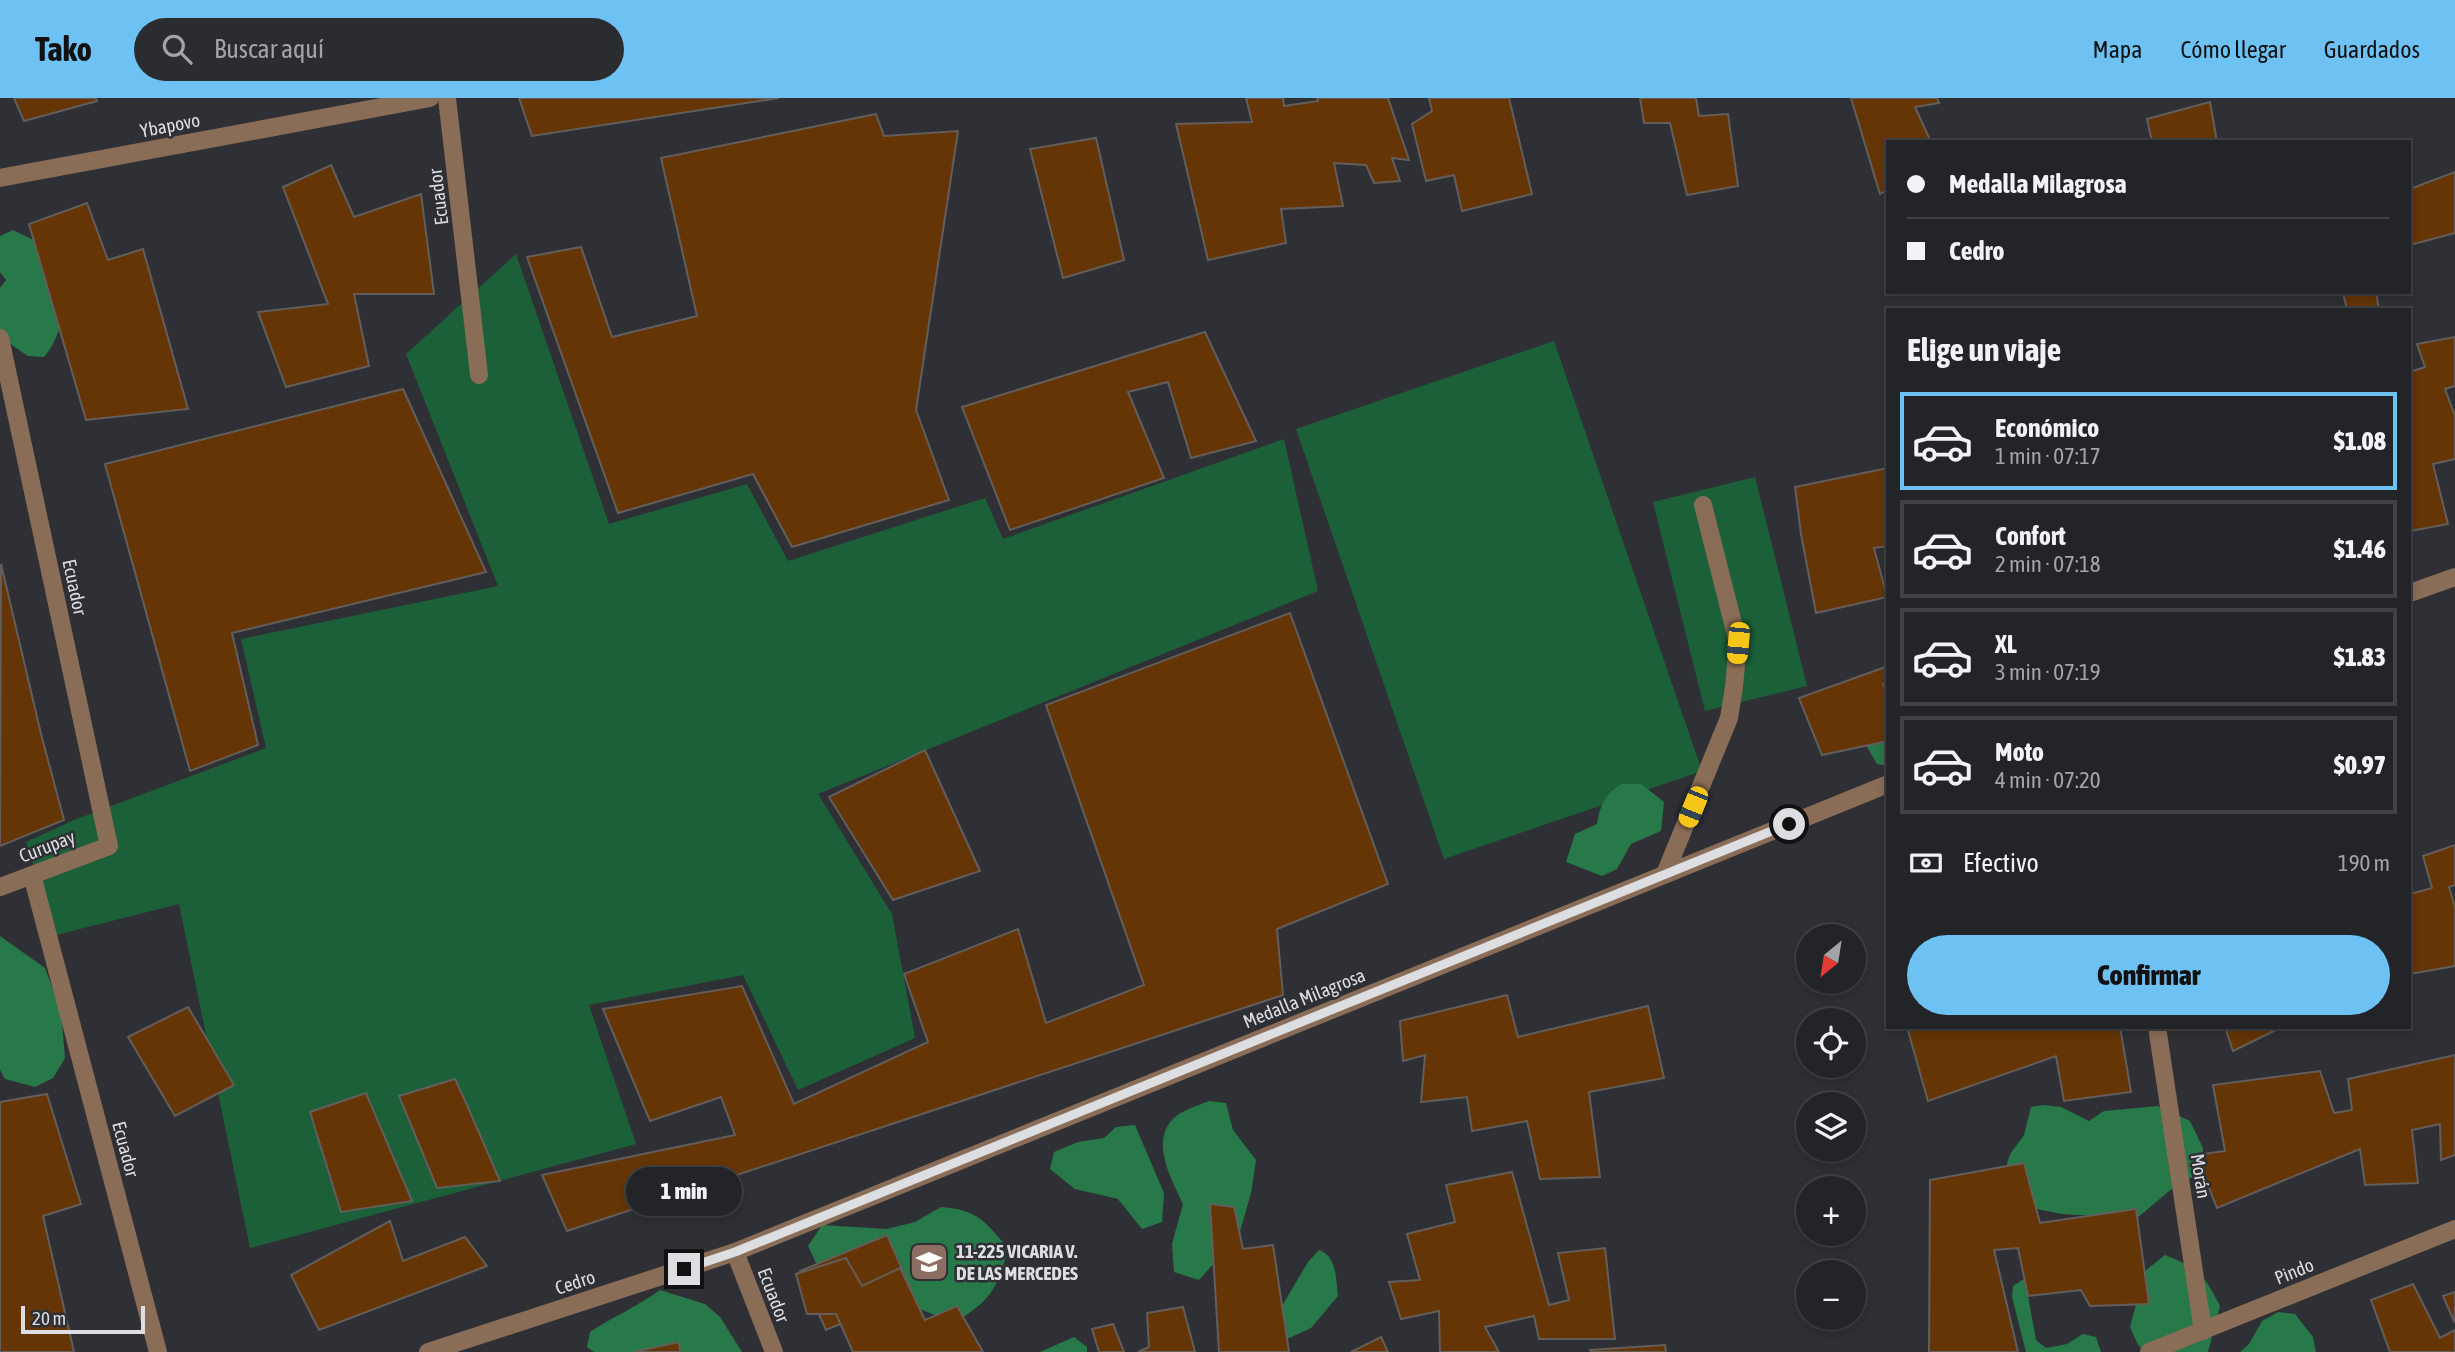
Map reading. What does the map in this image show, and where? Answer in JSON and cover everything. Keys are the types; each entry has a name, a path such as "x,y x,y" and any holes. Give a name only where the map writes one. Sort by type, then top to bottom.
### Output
{"street":[{"name":"Ybapovo","path":"0,178 430,98"},
{"name":"Ecuador","path":"447,98 480,375"},
{"name":"Ecuador","path":"0,338 109,846"},
{"path":"1665,874 1729,718 1734,687 1738,643 1703,505"},
{"path":"2411,593 2455,578"},
{"name":"Medalla Milagrosa","path":"735,1252 1886,785"},
{"name":"Curupay","path":"0,887 109,846"},
{"name":"Ecuador","path":"32,875 158,1352"},
{"name":"Morán","path":"2157,1029 2203,1331"},
{"name":"Pindo","path":"2149,1352 2455,1228"},
{"name":"Ecuador","path":"735,1252 774,1352"},
{"name":"Cedro","path":"428,1352 735,1252"}],"green space":[{"path":"13,230 50,248 43,273 46,284 62,292 60,326 44,357 28,356 0,337 0,288 6,280 0,272 0,236"},
{"path":"516,254 609,524 747,484 788,561 985,498 1003,539 1284,439 1318,591 818,794 892,914 915,1038 798,1090 743,975 589,1005 636,1144 250,1248 179,904 56,935 26,842 74,820 266,748 241,639 498,586 406,354"},
{"path":"1554,341 1702,771 1444,859 1296,429"},
{"path":"1755,477 1807,686 1705,711 1653,502"},
{"path":"1886,713 1886,766 1877,764 1866,745"},
{"path":"1622,784 1641,784 1664,802 1661,831 1631,844 1617,869 1602,876 1566,862 1575,834 1597,824 1604,801"},
{"path":"0,936 45,968 61,1011 65,1058 53,1078 35,1087 5,1079 0,1070"},
{"path":"1209,1101 1226,1103 1233,1130 1256,1160 1251,1193 1239,1235 1199,1280 1174,1272 1172,1244 1183,1204 1165,1161 1163,1139 1166,1128 1173,1119 1190,1108"},
{"path":"2158,1106 2190,1121 2203,1148 2202,1172 2174,1187 2137,1218 2062,1214 2037,1209 2025,1186 2006,1167 2010,1154 2024,1135 2031,1107 2061,1107 2089,1121 2104,1111"},
{"path":"1135,1125 1164,1193 1162,1222 1142,1229 1118,1199 1075,1189 1050,1169 1054,1152 1078,1142 1104,1138 1116,1127"},
{"path":"941,1207 964,1211 980,1218 1008,1248 991,1293 954,1323 818,1267 808,1246 822,1225 887,1229 915,1222"},
{"path":"1319,1250 1329,1257 1332,1263 1338,1296 1311,1328 1287,1339 1279,1311 1308,1262"},
{"path":"2165,1255 2199,1273 2220,1306 2208,1352 2146,1352 2138,1345 2130,1327 2145,1271"},
{"path":"2030,1275 2028,1296 2036,1340 2046,1348 2067,1344 2083,1334 2096,1337 2101,1352 2026,1352 2012,1297 2013,1286"},
{"path":"660,1290 705,1304 720,1317 742,1352 594,1352 587,1347 590,1332"},
{"path":"2278,1312 2295,1314 2313,1337 2316,1352 2240,1352 2249,1344 2262,1321"},
{"path":"1074,1337 1087,1347 1087,1352 1040,1352"}],"building":[{"path":"14,98 96,98 97,101 24,121"},
{"path":"519,98 779,98 532,136"},
{"path":"1246,98 1283,98 1284,106 1318,101 1317,98 1388,98 1409,160 1392,158 1400,181 1374,183 1366,165 1334,163 1343,206 1281,209 1286,243 1208,260 1176,124 1252,122"},
{"path":"1429,98 1509,98 1532,194 1462,211 1454,175 1426,181 1412,124 1432,111"},
{"path":"1640,98 1696,98 1699,116 1728,114 1738,186 1687,195 1670,123 1644,123"},
{"path":"1851,98 1937,98 1939,103 1915,107 1930,140 1886,140 1886,191 1880,194"},
{"path":"2210,102 2217,140 2152,140 2147,119"},
{"path":"876,114 884,136 958,131 916,410 949,500 792,547 753,474 618,513 527,257 581,247 612,337 697,316 661,158"},
{"path":"1096,138 1124,260 1063,278 1030,149"},
{"path":"331,165 354,217 421,194 434,294 354,294 369,366 286,387 258,312 328,304 283,187"},
{"path":"2455,172 2455,233 2411,245 2411,189"},
{"path":"87,203 108,260 143,249 188,409 86,420 29,224"},
{"path":"2343,294 2376,294 2379,308 2347,308"},
{"path":"1205,332 1256,441 1191,458 1168,382 1128,392 1164,478 1010,530 962,407"},
{"path":"2455,337 2455,386 2445,389 2455,416 2455,459 2433,464 2448,524 2411,531 2411,372 2425,367 2417,344"},
{"path":"403,389 486,572 232,633 258,745 190,771 105,464"},
{"path":"1886,468 1886,546 1874,548 1886,597 1816,613 1795,487"},
{"path":"1,564 64,820 0,846"},
{"path":"1290,613 1388,884 1277,929 1283,995 567,1231 542,1175 735,1135 721,1097 650,1121 603,1009 742,986 794,1104 928,1042 904,974 1018,929 1046,1023 1144,985 1046,705"},
{"path":"1886,667 1886,683 1883,684 1886,694 1886,741 1822,755 1799,698"},
{"path":"925,750 980,871 893,900 829,797"},
{"path":"2455,845 2455,885 2449,887 2455,907 2455,966 2411,974 2411,894 2432,888 2423,856"},
{"path":"1507,995 1518,1037 1648,1006 1664,1078 1589,1092 1600,1177 1540,1179 1527,1121 1472,1131 1467,1097 1421,1102 1425,1055 1403,1061 1400,1021"},
{"path":"188,1007 234,1085 175,1116 128,1037"},
{"path":"1908,1029 2120,1029 2131,1092 2064,1101 2056,1056 1928,1101"},
{"path":"2226,1029 2278,1029 2233,1051"},
{"path":"2455,1055 2455,1155 2441,1160 2440,1124 2412,1130 2418,1183 2365,1185 2360,1149 2217,1208 2196,1155 2225,1151 2213,1085 2320,1071 2334,1113 2352,1110 2348,1079"},
{"path":"455,1079 500,1181 437,1188 399,1096"},
{"path":"366,1093 412,1201 341,1212 310,1112"},
{"path":"47,1094 81,1204 43,1216 74,1352 0,1352 0,1102"},
{"path":"2024,1163 2040,1223 2136,1209 2149,1304 2090,1306 2081,1290 2028,1296 2018,1248 1994,1250 2018,1352 1929,1352 1930,1180"},
{"path":"1512,1172 1549,1305 1569,1300 1558,1253 1605,1248 1615,1339 1539,1339 1534,1316 1485,1327 1499,1352 1440,1352 1439,1311 1401,1319 1389,1282 1420,1280 1407,1234 1455,1222 1446,1185"},
{"path":"1210,1204 1234,1207 1243,1249 1273,1245 1289,1352 1219,1352"},
{"path":"390,1221 403,1261 465,1237 487,1266 319,1330 291,1275"},
{"path":"887,1235 913,1294 826,1330 800,1271"},
{"path":"846,1258 862,1286 900,1268 925,1320 957,1306 983,1352 853,1352 836,1314 807,1314 796,1274"},
{"path":"2413,1284 2440,1338 2455,1330 2455,1352 2390,1352 2371,1300"},
{"path":"2455,1292 2455,1323 2443,1296"},
{"path":"1183,1307 1195,1352 1138,1352 1149,1347 1147,1313"},
{"path":"1113,1324 1124,1352 1099,1352 1092,1329"},
{"path":"1381,1337 1388,1352 1351,1352"},
{"path":"679,1342 680,1352 634,1352"},
{"path":"1665,1345 1666,1352 1590,1350"}],"place":[{"name":"11-225 VICARIA V. DE LAS MERCEDES","path":"929,1262"}],"route":[{"path":"684,1269 735,1252 1789,824"}]}
